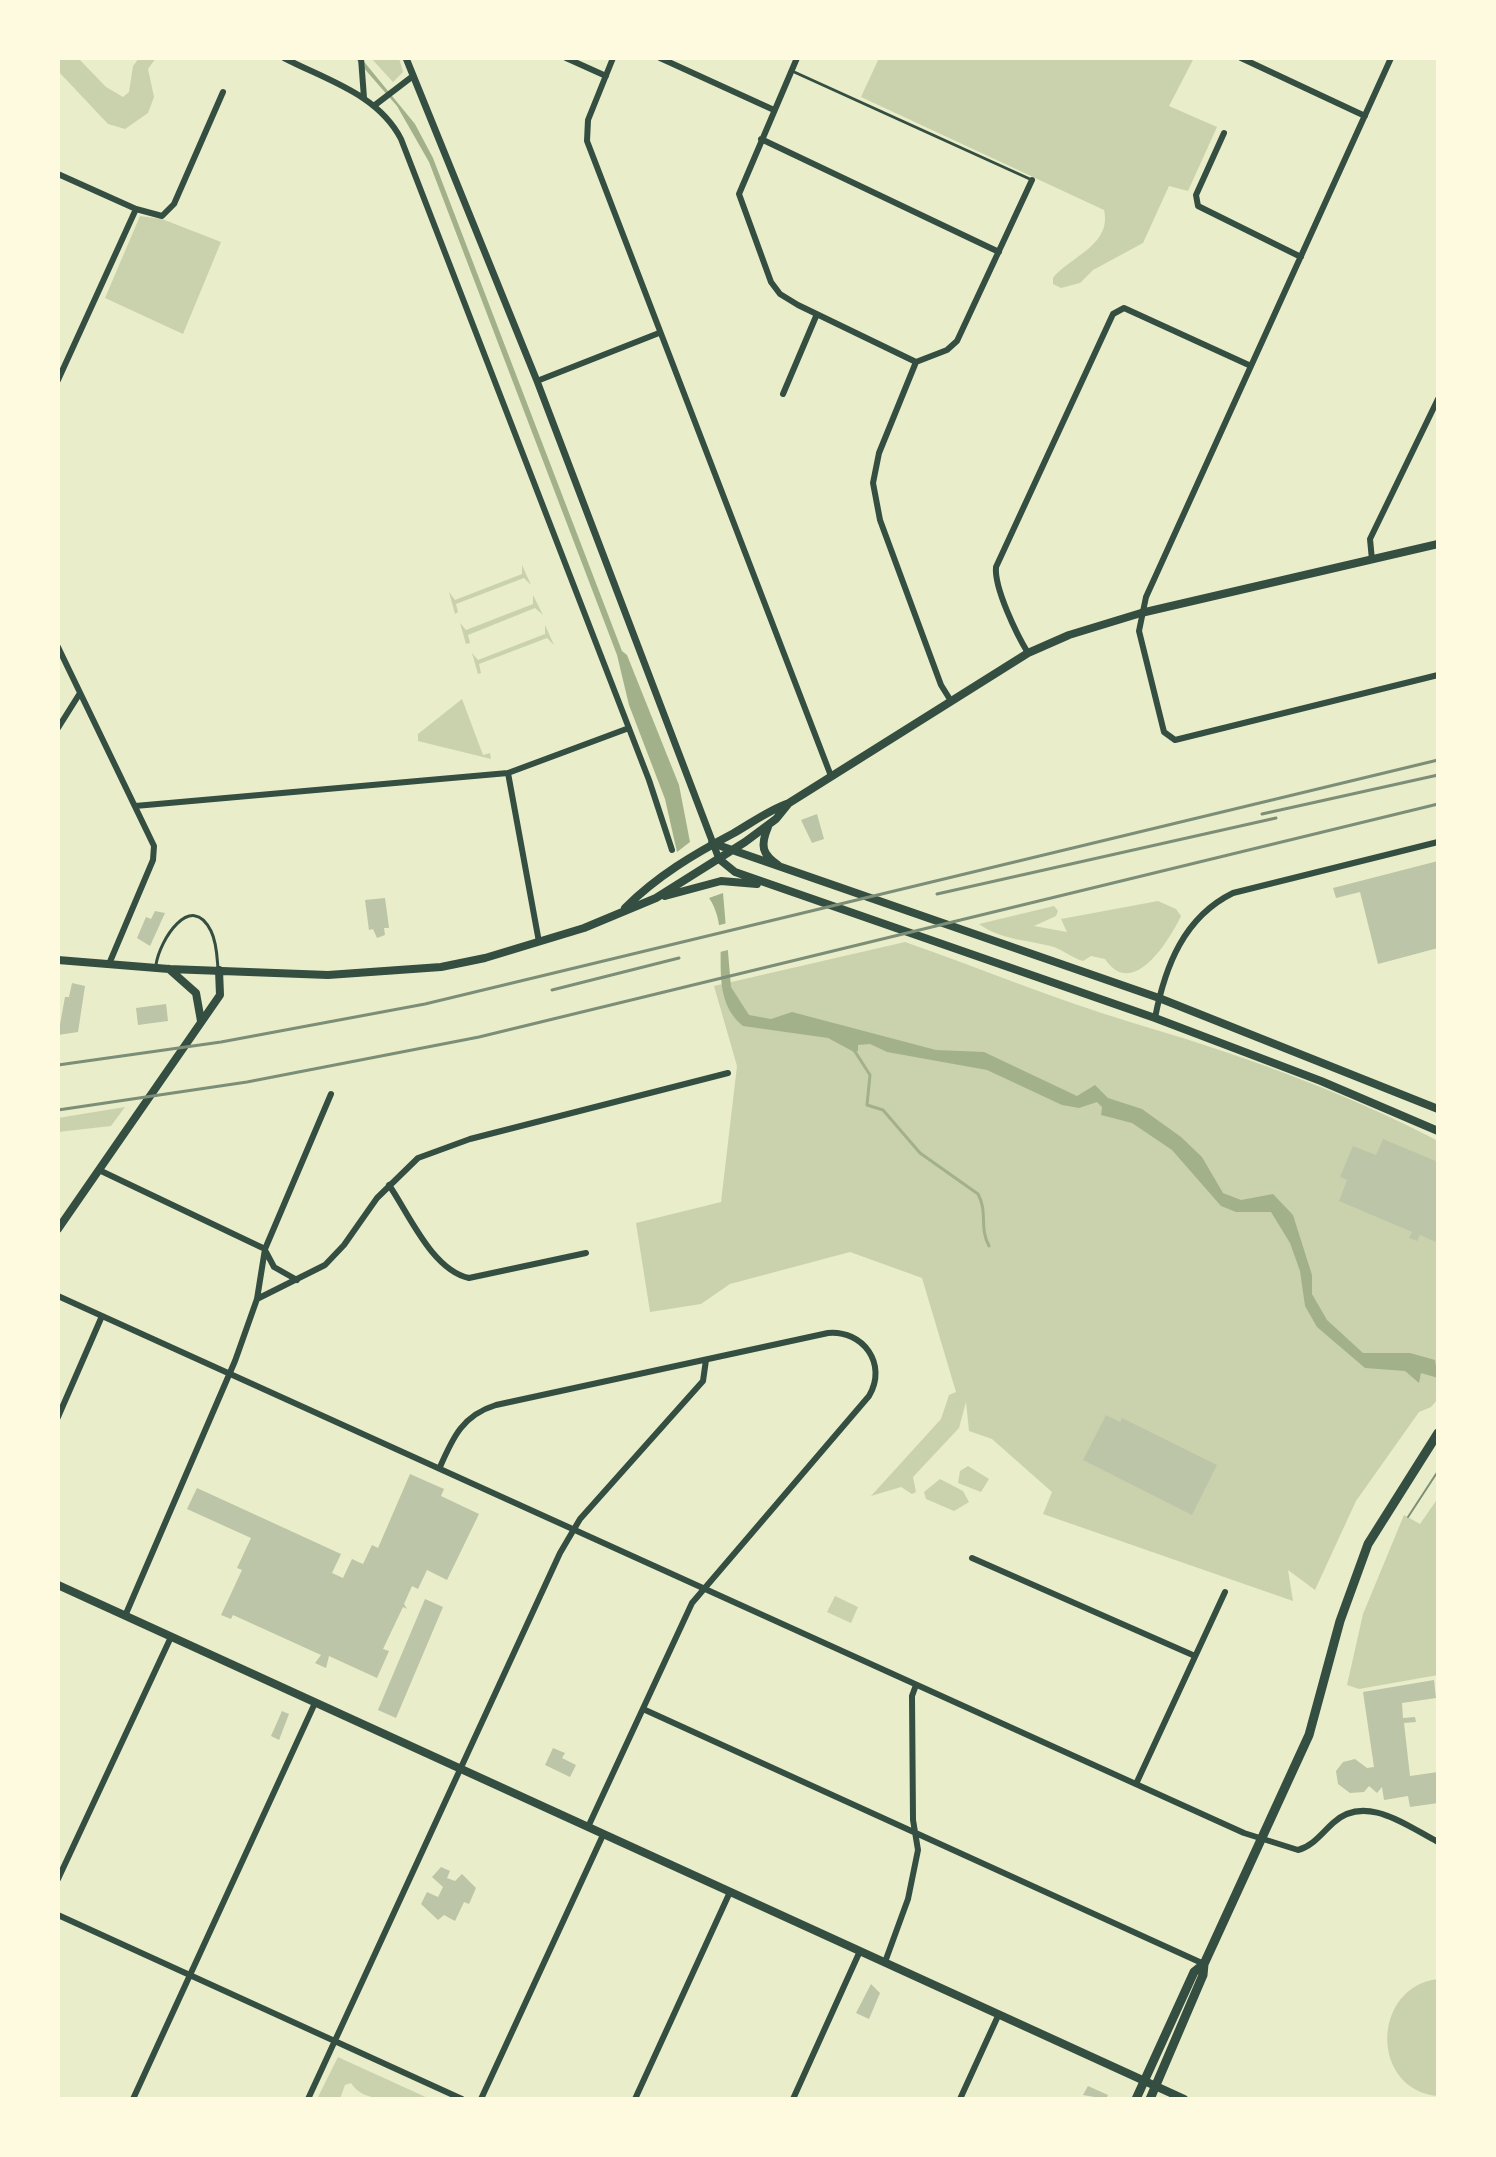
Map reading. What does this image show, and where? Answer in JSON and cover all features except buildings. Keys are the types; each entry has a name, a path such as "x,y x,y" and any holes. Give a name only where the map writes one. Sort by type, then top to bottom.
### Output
{"main road":[{"path":"625,908 653,881 712,843 770,809 789,803 1028,653 1069,635 1141,613 1438,544"},
{"path":"789,803 765,834 764,852 789,873"},
{"path":"726,849 776,819"},
{"path":"656,898 719,859 733,833"},
{"path":"712,843 789,873 1159,998 1438,1109"},
{"path":"719,859 735,872 1155,1018 1321,1081 1438,1131"},
{"path":"58,960 169,969 369,974 441,967 539,942 584,928 625,908 721,881 782,888"},
{"path":"169,969 196,993 199,1025"},
{"path":"58,1229 220,995 219,970"},
{"path":"1150,2099 1203,1975 1204,1964 1309,1735 1344,1609 1368,1544 1393,1499 1438,1433"},
{"path":"58,1585 1184,2099"},
{"path":"1136,2099 1194,1972 1204,1964"}],"street":[{"path":"284,58 375,105 393,123 401,139 629,728 672,850"},
{"path":"361,58 364,98"},
{"path":"406,58 537,381 719,859"},
{"path":"566,58 606,76"},
{"path":"613,58 588,120 587,141 831,776"},
{"path":"660,58 774,110"},
{"path":"797,58 742,181 741,205 771,282 780,294 817,314 916,362 947,350 957,341 1032,180"},
{"path":"1241,58 1365,116"},
{"path":"1391,58 1141,613 1139,631 1164,732 1169,739 1438,675"},
{"path":"375,105 413,76"},
{"path":"58,174 136,209 162,216 171,209 223,92"},
{"path":"1224,133 1196,195 1198,206 1301,257"},
{"path":"761,139 999,252"},
{"path":"58,380 136,209"},
{"path":"1028,653 1018,637 996,567 1113,314 1121,308 1251,366"},
{"path":"783,394 817,314"},
{"path":"537,381 659,333"},
{"path":"916,362 875,466 875,503 941,685 951,701"},
{"path":"1372,560 1369,546 1372,535 1438,399"},
{"path":"58,647 154,846 153,860 109,964"},
{"path":"58,728 80,693"},
{"path":"135,806 508,773 629,728"},
{"path":"508,773 539,942"},
{"path":"1155,1018 1159,998 1184,933 1216,901 1233,893 1438,842"},
{"path":"257,1299 297,1280 333,1257 389,1185 418,1158 432,1151 728,1073"},
{"path":"125,1616 230,1374 257,1299 265,1249 331,1094"},
{"path":"99,1170 265,1249 274,1267 297,1280"},
{"path":"389,1185 436,1255 456,1275 469,1278 586,1253"},
{"path":"58,1296 1261,1839 1302,1849 1343,1815 1362,1810 1383,1814 1438,1842"},
{"path":"58,1417 102,1316"},
{"path":"440,1467 462,1424 485,1408 815,1335 845,1333 859,1340 873,1356 876,1377 869,1396 692,1603 588,1827"},
{"path":"308,2099 574,1529 703,1381 706,1360"},
{"path":"972,1558 1195,1656"},
{"path":"1136,1784 1225,1592"},
{"path":"58,1879 171,1637"},
{"path":"885,1962 908,1899 918,1850 913,1820 912,1696 916,1685"},
{"path":"133,2099 315,1703"},
{"path":"643,1709 1204,1964"},
{"path":"481,2099 603,1835"},
{"path":"635,2099 730,1892"},
{"path":"58,1915 462,2099"},
{"path":"793,2099 860,1951"},
{"path":"960,2099 998,2016"}],"lane":[{"path":"792,71 1032,180"},
{"path":"155,968 163,938 173,925 191,917 201,920 211,931 219,970"}],"shaded area":[{"path":"58,58 78,58 106,87 123,97 129,92 133,66 139,58 156,58 148,69 154,97 148,113 125,129 108,124 58,71"},
{"path":"355,58 361,58 415,124 433,158 622,651 627,655 679,785 690,842 677,852 665,799 629,705 617,655 429,162 397,106"},
{"path":"371,58 399,58 403,72 393,82"},
{"path":"879,58 1194,58 1169,106 1217,127 1188,191 1169,186 1143,243 1093,270 1080,283 1061,288 1053,284 1053,278 1096,241 1105,222 1104,210 861,97"},
{"path":"140,216 162,219 221,242 183,334 105,298"},
{"path":"522,565 531,585 524,578 456,604 458,612 455,614 449,592 455,600 522,574"},
{"path":"533,595 543,615 535,608 468,635 470,643 466,644 460,623 466,630 533,604"},
{"path":"545,625 554,645 547,638 479,664 481,673 478,674 472,653 478,660 545,634"},
{"path":"462,699 483,755 490,753 491,759 418,741 418,734"},
{"path":"723,893 731,987 749,1015 771,1019 792,1012 936,1050 984,1052 1077,1096 1095,1085 1108,1098 1142,1109 1181,1137 1202,1157 1223,1193 1241,1200 1273,1194 1293,1215 1312,1275 1312,1294 1327,1320 1363,1353 1410,1353 1435,1360 1438,1378 1421,1373 1419,1383 1405,1371 1365,1368 1317,1327 1305,1306 1300,1271 1290,1243 1271,1212 1236,1212 1221,1206 1172,1150 1132,1123 1101,1115 1102,1107 1097,1102 1079,1108 1062,1105 987,1070 887,1052 870,1044 858,1045 858,1051 854,1052 828,1038 743,1026 731,1013 724,997 720,929 709,898"},
{"path":"1158,901 1176,909 1181,916 1160,951 1138,970 1127,973 1116,970 1105,959 1091,956 1083,961 1054,947 1006,936 979,924 1054,906 1058,911 1056,916 1034,926 1067,932 1061,919"},
{"path":"905,942 1073,1003 1287,1074 1364,1105 1438,1141 1438,1399 1431,1407 1419,1412 1356,1501 1315,1590 1288,1570 1293,1601 1043,1514 1052,1492 992,1439 969,1431 966,1402 959,1428 913,1477 916,1492 912,1494 901,1487 871,1496 941,1419 949,1395 956,1392 922,1278 850,1252 730,1284 701,1304 650,1312 636,1223 721,1202 737,1066 714,986"},
{"path":"125,1107 111,1126 58,1132 58,1118"},
{"path":"968,1466 989,1479 981,1492 958,1483 960,1471"},
{"path":"940,1479 963,1491 969,1502 954,1511 926,1499 924,1492"},
{"path":"1438,1498 1438,1675 1359,1689 1347,1685 1363,1614 1404,1515 1420,1524"},
{"path":"835,1596 858,1607 851,1623 827,1612"},
{"path":"1438,1979 1438,2096 1416,2090 1400,2076 1390,2058 1387,2038 1391,2018 1400,2000 1416,1986"},
{"path":"338,2057 430,2099 376,2098 357,2090 351,2083 345,2085 340,2099 317,2099"}],"pier":[{"path":"731,922 732,949 716,953 716,926"}],"waterway":[{"path":"854,1050 870,1075 867,1105 883,1110 920,1153 978,1194 989,1246"}],"tram line":[{"path":"1408,1517 1438,1471"}],"railway":[{"path":"58,1065 221,1042 425,1004 1438,760"},
{"path":"1262,814 1438,775"},
{"path":"58,1110 247,1082 479,1037 1438,804"},
{"path":"937,894 1276,818"},
{"path":"552,990 679,958"}]}
